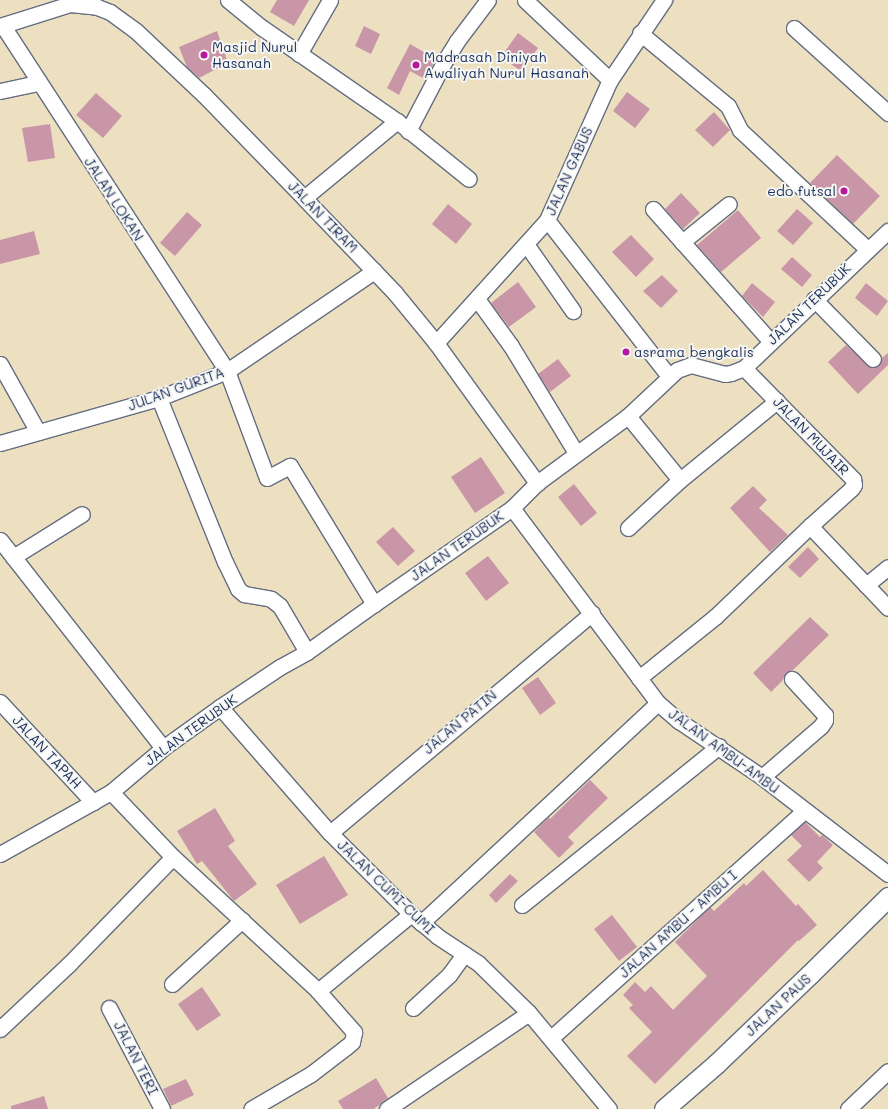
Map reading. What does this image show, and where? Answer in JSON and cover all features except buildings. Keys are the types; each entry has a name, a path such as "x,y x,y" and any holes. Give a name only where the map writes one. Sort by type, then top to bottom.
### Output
{"main road":[{"name":"JALAN PAUS","path":"664,1109 799,985 888,897"}],"street":[{"path":"228,0 299,54 402,126 469,179"},
{"path":"299,54 330,0"},
{"path":"304,198 402,126 444,62 488,0"},
{"path":"525,0 610,80"},
{"name":"JALAN GABUS","path":"436,343 547,220 610,80 640,33 664,0"},
{"path":"1,26 70,2"},
{"name":"JALAN TIRAM","path":"70,2 100,4 136,31 204,95 395,293 436,343 537,483"},
{"name":"JALAN LOKAN","path":"1,26 227,371 267,478 290,466 374,604"},
{"path":"794,28 888,113"},
{"path":"640,33 728,106 740,130 867,249"},
{"path":"0,91 38,83"},
{"path":"682,242 729,204"},
{"path":"652,209 770,341"},
{"path":"547,220 669,376"},
{"name":"JALAN TERUBUK","path":"0,854 111,792 163,748 220,707 280,667 307,652 512,508 537,483 628,416 677,370 691,365 724,374 744,368 770,341 888,230"},
{"path":"526,244 573,311"},
{"name":"JULAN GURITA","path":"0,443 159,398 227,371 374,271"},
{"path":"477,299 503,334 576,453"},
{"path":"814,299 873,359"},
{"path":"0,364 38,432"},
{"name":"JALAN MUJAIR","path":"744,368 854,482 851,489 810,526"},
{"path":"159,398 225,562 238,589 244,594 271,599 280,606 307,652"},
{"path":"628,528 680,480 777,401"},
{"path":"628,416 680,480"},
{"name":"JALAN AMBU-AMBU","path":"512,508 658,703 679,720 762,777 888,874"},
{"path":"13,557 82,514"},
{"path":"639,678 716,616 810,526 888,608"},
{"path":"0,540 163,748"},
{"path":"866,584 888,567"},
{"name":"JALAN PATIN","path":"330,833 469,714 592,613"},
{"path":"762,777 821,726 825,720 825,715 792,679"},
{"name":"JALAN TAPAH","path":"0,702 93,802"},
{"path":"318,992 416,918 658,703"},
{"name":"JALAN CUMI-CUMI","path":"220,707 330,833 416,918 478,963 529,1013 609,1109"},
{"path":"522,905 718,746"},
{"path":"111,792 173,857 318,992 352,1027 354,1032 352,1042 311,1074 251,1109"},
{"name":"JALAN AMBU - AMBU I","path":"551,1038 805,810"},
{"path":"0,1029 69,964 173,857"},
{"path":"172,984 242,920"},
{"path":"414,1008 449,975 464,954"},
{"name":"JALAN TERI","path":"109,1008 162,1109"},
{"path":"387,1109 529,1013"},
{"path":"848,1109 888,1071"}],"place":[{"name":"Masjid Nurul Hasanah","path":"204,55"},
{"name":"Madrasah Diniyah Awaliyah Nurul Hasanah","path":"416,65"},
{"name":"edo futsal","path":"844,191"},
{"name":"asrama bengkalis","path":"626,352"}]}
